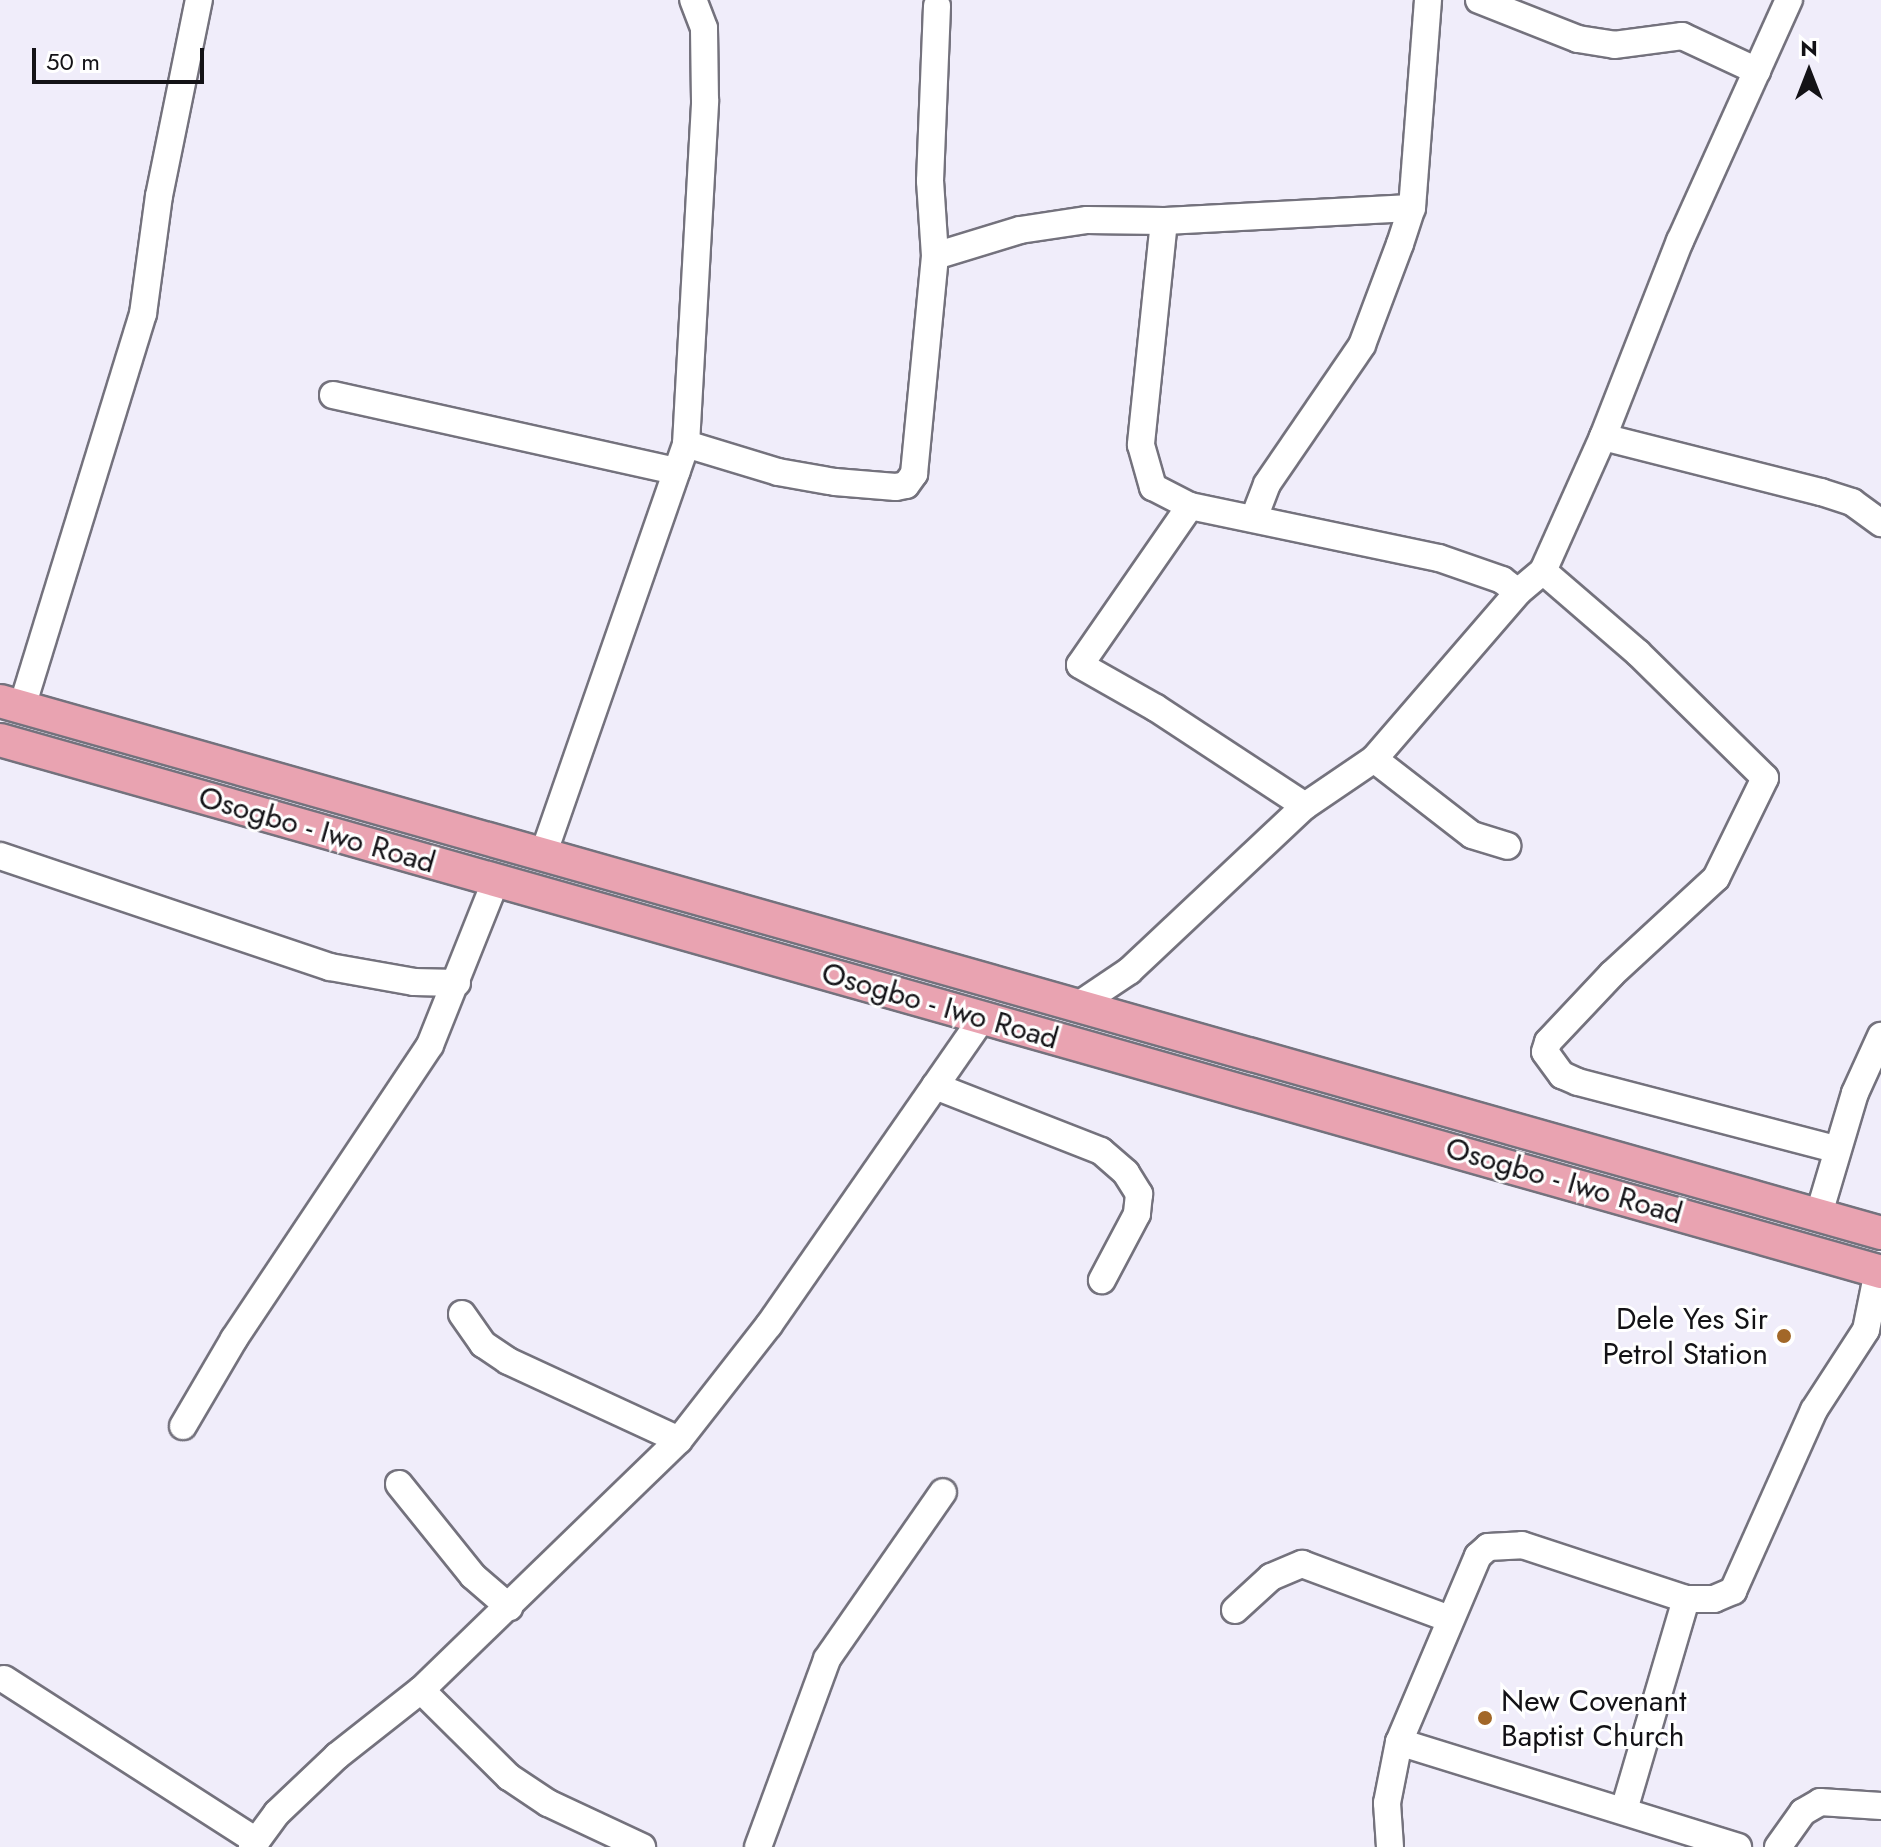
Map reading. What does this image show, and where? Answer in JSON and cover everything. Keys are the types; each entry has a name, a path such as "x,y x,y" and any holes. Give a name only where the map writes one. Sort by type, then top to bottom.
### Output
{"main road":[{"name":"Osogbo - Iwo Road","path":"11,704 1881,1233"},
{"name":"Osogbo - Iwo Road","path":"0,740 1879,1271"}],"street":[{"path":"11,704 143,314 159,196 199,0"},
{"path":"543,855 686,444 705,101 704,28 693,0"},
{"path":"1254,518 1267,484 1362,345 1412,208 1428,0"},
{"path":"1479,0 1578,39 1614,45 1682,36 1757,71"},
{"path":"1077,1006 1129,971 1305,806 1374,759 1518,592 1543,571 1603,437 1680,241 1789,0"},
{"path":"686,444 778,472 835,482 906,485 914,474 935,256 930,181 937,6"},
{"path":"935,256 1020,230 1087,220 1164,221 1412,208"},
{"path":"1164,221 1141,445 1153,487 1190,506 1439,558 1502,580 1518,592"},
{"path":"333,395 677,471"},
{"path":"1603,437 1821,492 1852,502 1881,523"},
{"path":"1190,506 1080,665 1169,716 1305,806"},
{"path":"1543,571 1638,653 1765,778 1716,878 1631,954 1548,1042 1545,1052 1562,1075 1578,1082 1836,1149"},
{"path":"1374,759 1472,835 1507,846"},
{"path":"0,856 330,967 414,982 457,983"},
{"path":"183,1426 234,1339 430,1045 496,880"},
{"path":"4,1679 254,1844 277,1813 337,1756 421,1690 679,1440 769,1325 982,1019"},
{"path":"1818,1217 1836,1149 1870,1052 1881,1036"},
{"path":"935,1086 1033,1120 1101,1151 1126,1173 1139,1194 1137,1214 1102,1280"},
{"path":"1390,1847 1387,1803 1399,1742 1478,1556 1506,1544 1522,1545 1686,1599 1714,1599 1733,1591 1814,1410 1866,1330 1879,1271"},
{"path":"462,1314 483,1344 508,1361 679,1440"},
{"path":"399,1484 473,1576 509,1607"},
{"path":"758,1847 827,1659 943,1492"},
{"path":"1235,1610 1271,1577 1302,1564 1450,1619"},
{"path":"1624,1810 1686,1599"},
{"path":"421,1690 509,1777 548,1803 642,1847"},
{"path":"1399,1742 1738,1847"},
{"path":"1778,1847 1803,1812 1820,1802 1881,1806"}],"place":[{"name":"Dele Yes Sir Petrol Station","path":"1784,1336"},
{"name":"New Covenant Baptist Church","path":"1485,1718"}]}
